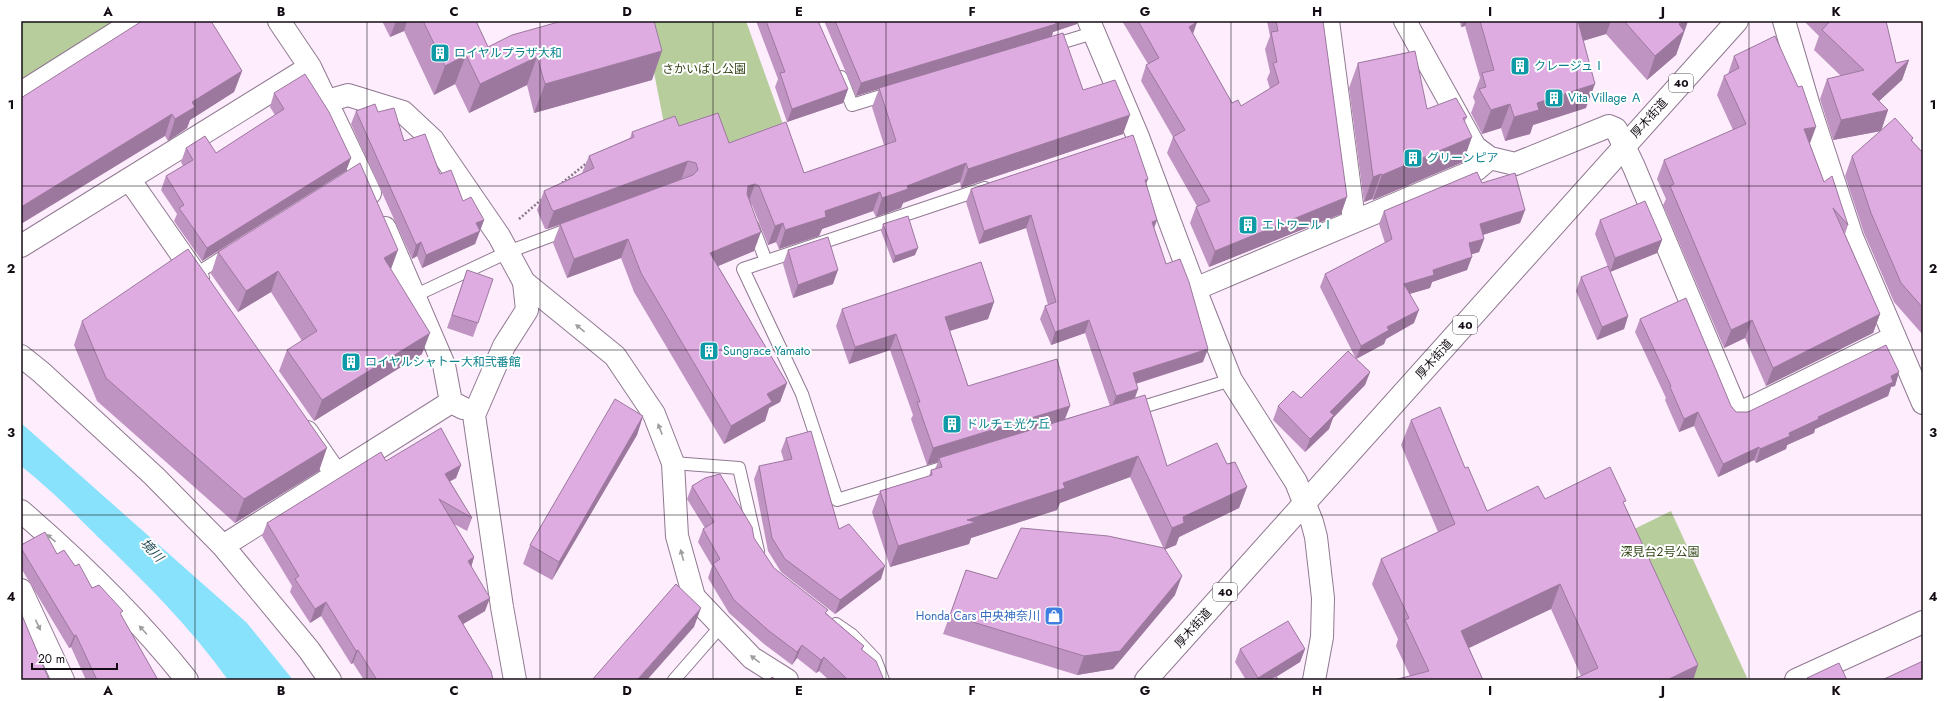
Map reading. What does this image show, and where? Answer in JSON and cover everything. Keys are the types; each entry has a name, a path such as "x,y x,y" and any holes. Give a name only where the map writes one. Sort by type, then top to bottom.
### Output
{"street":[{"path":"21,93 135,21"},
{"path":"279,21 310,67 327,101 354,175 414,296 444,365 451,402 474,415"},
{"path":"1328,21 1354,220"},
{"path":"1405,21 1474,147 1490,158 1515,164 1609,126 1616,130 1624,145 1738,414 1895,337"},
{"name":"厚木街道","path":"1146,680 1305,504 1624,145 1737,21"},
{"path":"1784,21 1809,106 1852,237 1923,403"},
{"path":"1091,27 1130,139 1195,290 1231,380 1296,482 1305,504 1316,537 1323,598 1322,637 1314,680"},
{"path":"21,246 310,67"},
{"path":"327,101 348,95 403,112 433,140 504,244 524,282 527,310 504,346 474,415 502,607 516,680"},
{"path":"1195,290 1354,220 1476,170 1490,158"},
{"path":"129,179 209,293"},
{"path":"524,282 615,356 654,414 673,463 677,536 694,597 752,658 787,680"},
{"path":"21,356 42,372 154,476 223,546 309,650 330,680"},
{"path":"223,546 451,402"},
{"path":"296,416 336,474"},
{"path":"21,511 67,551 113,597 187,680"},
{"path":"21,590 63,680"},
{"path":"1796,680 1923,622"}],"lane":[{"path":"1040,48 1091,27"},
{"path":"837,66 852,105 905,89"},
{"path":"958,463 837,500 802,394 743,269 996,184"},
{"path":"749,217 766,261"},
{"path":"414,296 504,244 581,225"},
{"path":"196,274 242,245"},
{"path":"1125,412 1231,380"},
{"path":"673,463 740,468 756,547 764,559"},
{"path":"824,615 852,635 875,659 883,680"},
{"path":"674,680 721,626"}],"path":[{"path":"561,184 587,162 594,159"},
{"path":"504,244 544,198"}],"green space":[{"path":"21,21 117,21 21,82"},
{"name":"さかいばし公園","path":"644,21 746,21 784,127 729,146 717,116 665,129"},
{"name":"深見台2号公園","path":"1671,511 1748,680 1690,680 1622,535"}],"water":[{"name":"境川","path":"21,423 247,623 293,680 228,680 199,642 133,571 61,501 21,466"}],"building":[{"path":"142,21 211,21 242,71 192,102 195,107 175,119 172,114 21,207 21,98"},
{"path":"423,21 476,21 488,47 512,35 562,21 654,21 662,51 545,84 537,57 480,84 466,55 445,66"},
{"path":"766,21 818,21 848,89 792,109 780,73 785,72"},
{"path":"835,21 1055,21 1056,24 861,83"},
{"path":"1138,21 1196,21 1197,22 1189,27 1232,103 1238,100 1241,106 1279,83 1273,63 1277,62 1271,32 1278,31 1276,21 1323,21 1347,197 1215,251 1196,207 1210,201 1173,137 1185,130 1146,65 1159,58"},
{"path":"1480,21 1578,21 1595,84 1537,103 1539,110 1514,117 1510,104 1491,110 1479,89 1486,87 1482,73 1494,70"},
{"path":"1624,21 1684,21 1679,24 1684,31 1655,56"},
{"path":"1830,21 1886,21 1896,63 1909,60 1872,94 1888,110 1841,120 1827,79 1864,70 1822,30"},
{"path":"1063,33 1083,90 1115,80 1130,115 968,169 966,163 907,186 908,189 882,198 880,192 825,211 826,217 785,230 783,223 775,226 759,186 755,184 748,186 747,194 761,232 710,253 787,383 767,394 772,402 731,426 641,273 628,239 574,259 560,224 693,175 698,170 696,163 688,161 554,211 552,210 544,191 594,168 589,156 634,137 632,132 675,116 679,126 718,113 729,143 786,122 804,173 896,141 879,88"},
{"path":"1775,36 1798,87 1802,86 1816,127 1804,129 1824,182 1832,176 1848,225 1833,208 1880,314 1773,368 1752,320 1731,330 1670,186 1674,184 1664,160 1746,124 1724,76 1739,68 1734,56"},
{"path":"1415,51 1427,109 1456,98 1467,117 1463,118 1472,137 1382,175 1373,177 1358,63"},
{"path":"305,74 329,112 351,158 207,248 179,208 184,205 166,176 193,160 186,148 205,136 216,153 284,109 274,93"},
{"path":"375,104 378,112 394,108 404,141 425,134 440,174 451,170 463,201 471,197 484,220 476,223 480,231 426,255 421,242 416,245 356,111"},
{"path":"1895,118 1913,138 1911,140 1923,153 1923,308 1901,283 1871,213 1852,156"},
{"path":"1133,135 1148,179 1145,180 1157,220 1152,222 1166,264 1180,259 1189,282 1208,349 1133,373 1138,389 1116,396 1089,320 1055,332 1045,306 1056,302 1031,215 984,231 971,189"},
{"path":"360,163 398,250 384,258 430,333 322,400 287,350 317,331 278,271 246,291 218,252"},
{"path":"1477,172 1482,183 1515,173 1525,210 1480,224 1484,239 1469,243 1472,257 1433,270 1434,275 1404,284 1419,310 1387,327 1389,330 1361,346 1325,274 1392,239 1384,211"},
{"path":"1645,201 1662,240 1615,258 1600,220"},
{"path":"908,216 918,248 895,256 883,224"},
{"path":"828,237 838,270 798,285 788,250"},
{"path":"188,249 327,448 244,499 106,378 82,321"},
{"path":"981,262 994,302 945,317 968,386 1057,359 1070,406 933,448 917,402 920,402 896,334 855,347 842,309"},
{"path":"1608,266 1628,316 1602,327 1581,277"},
{"path":"467,270 493,279 478,323 452,315"},
{"path":"1686,298 1731,406 1736,412 1748,412 1886,345 1899,372 1891,376 1893,382 1818,417 1819,419 1789,433 1790,436 1760,449 1759,447 1723,464 1698,412 1684,419 1670,387 1671,386 1640,319"},
{"path":"1348,351 1370,372 1330,412 1334,415 1310,439 1278,406 1293,391 1301,398"},
{"path":"1145,395 1167,466 1217,443 1227,464 1235,462 1247,487 1183,517 1184,523 1172,528 1138,456 1063,483 1065,488 967,520 976,522 898,546 880,491 932,475 931,470 942,467 939,458"},
{"path":"615,399 643,416 559,562 530,545"},
{"path":"1440,407 1465,468 1468,467 1487,511 1538,486 1545,499 1610,467 1626,501 1623,502 1698,665 1667,680 1572,680 1598,668 1560,584 1461,631 1483,680 1394,680 1429,671 1405,620 1409,618 1381,559 1455,524 1411,420"},
{"path":"441,428 461,465 445,474 472,518 439,499 474,557 468,561 490,598 458,616 491,671 493,680 377,680 358,650 356,651 326,602 315,609 295,579 299,576 267,523 381,452 386,461"},
{"path":"811,431 839,529 849,524 885,566 840,600 785,559 772,538 759,466 792,459 786,438"},
{"path":"720,474 752,527 754,538 774,568 828,610 825,613 864,646 861,649 876,661 884,680 848,680 824,657 821,660 802,645 797,652 769,631 734,600 713,564 720,559 703,529 714,522 692,486 705,478"},
{"name":"Honda Cars 中央神奈川","path":"1021,528 1108,536 1164,548 1182,576 1120,651 1084,656 950,615 966,570 997,579"},
{"path":"45,532 57,554 64,550 75,566 79,564 92,588 99,585 123,611 120,613 158,680 97,680 76,635 74,636 21,548 21,545"},
{"path":"676,584 701,608 637,680 592,680"},
{"path":"21,613 49,680 21,680"},
{"path":"1288,621 1305,649 1258,678 1240,649"},
{"path":"1923,661 1923,680 1882,680"},
{"path":"1839,663 1847,680 1808,680 1807,678"},
{"path":"1276,676 1278,680 1268,680"},
{"path":"772,677 776,680 769,680"}],"place":[{"name":"ロイヤルプラザ大和","path":"440,53"},
{"name":"クレージュⅠ","path":"1520,66"},
{"name":"Vita Village Ａ","path":"1554,98"},
{"name":"グリーンピア","path":"1413,158"},
{"name":"エトワールⅠ","path":"1248,225"},
{"name":"Sungrace Yamato","path":"709,351"},
{"name":"ロイヤルシャトー大和弐番館","path":"351,362"},
{"name":"ドルチェ光ケ丘","path":"952,424"},
{"name":"Honda Cars 中央神奈川","path":"1054,616"}]}
